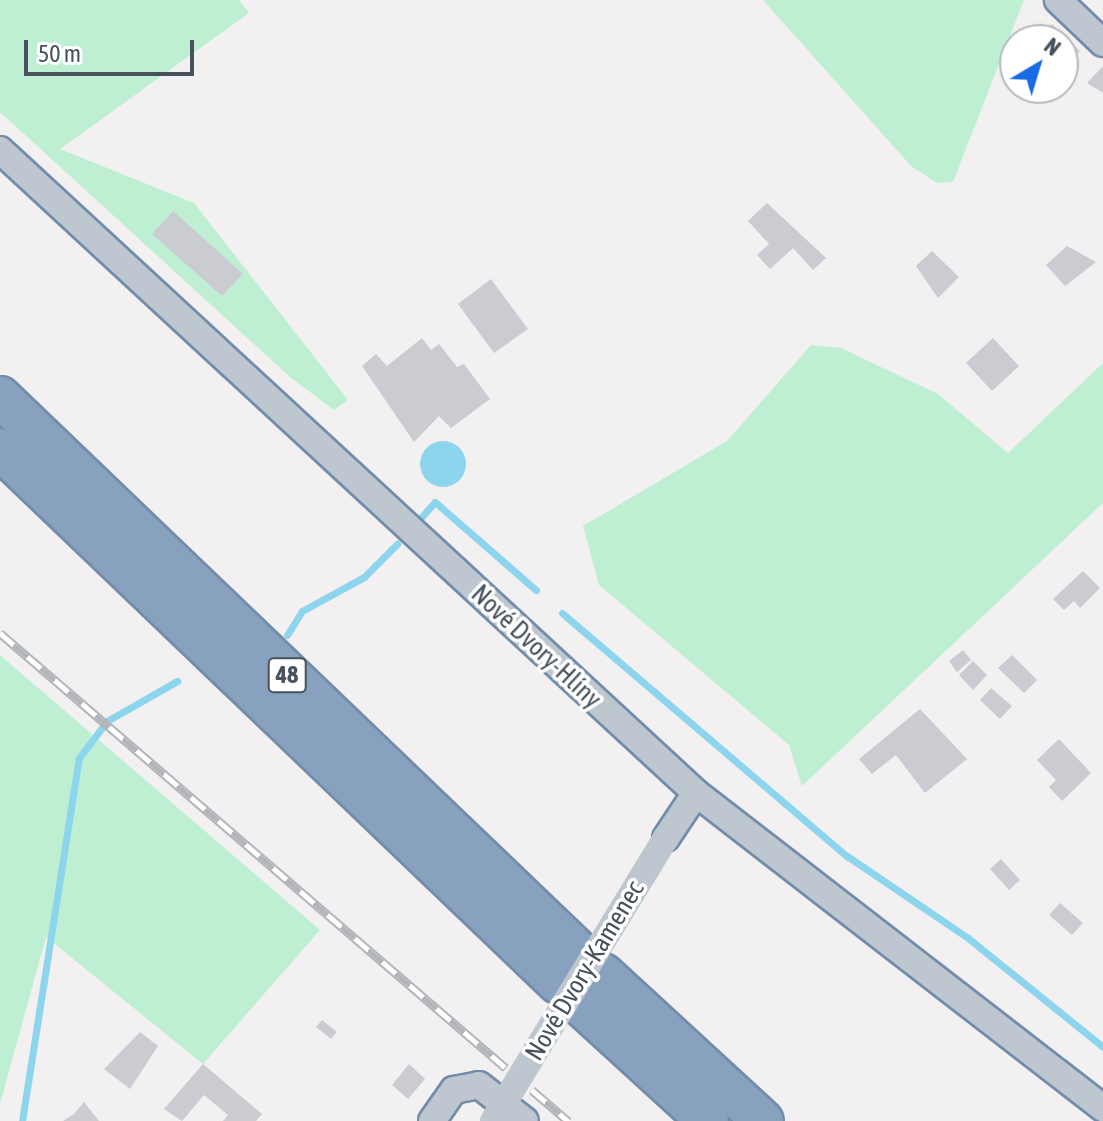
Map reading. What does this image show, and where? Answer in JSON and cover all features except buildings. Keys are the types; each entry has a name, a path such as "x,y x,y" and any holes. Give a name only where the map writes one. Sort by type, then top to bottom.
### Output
{"highway":[{"name":"48","path":"0,397 580,979"},
{"name":"48","path":"0,449 580,979"},
{"path":"580,979 708,1121"},
{"path":"580,979 763,1121"}],"street":[{"path":"1058,0 1103,43"},
{"name":"Nové Dvory-Hlíny","path":"0,150 696,793 1103,1108"},
{"name":"Nové Dvory-Kamenec","path":"493,1121 696,793"},
{"path":"432,1121 454,1090 479,1085 525,1121"}],"green space":[{"path":"0,0 239,0 249,13 60,149 194,203 348,400 334,410 290,377 0,112"},
{"path":"763,0 1024,0 1015,24 999,24 999,64 953,182 937,183 911,166"},
{"path":"811,345 841,348 938,394 1008,453 1103,363 1103,503 802,786 789,745 599,585 583,526 727,441"},
{"path":"0,655 320,930 203,1064 46,937 0,1104"}],"water":[{"path":"443,441 459,448 466,464 459,480 443,487 427,480 420,464 427,448"}],"waterway":[{"path":"416,523 435,502 536,590"},
{"path":"287,635 302,611 364,577 397,544"},
{"path":"562,613 847,856 968,938 1103,1047"},
{"path":"22,1121 79,758 107,721 177,681"}],"railway":[{"path":"0,633 506,1068"},
{"path":"532,1090 568,1121"}]}
